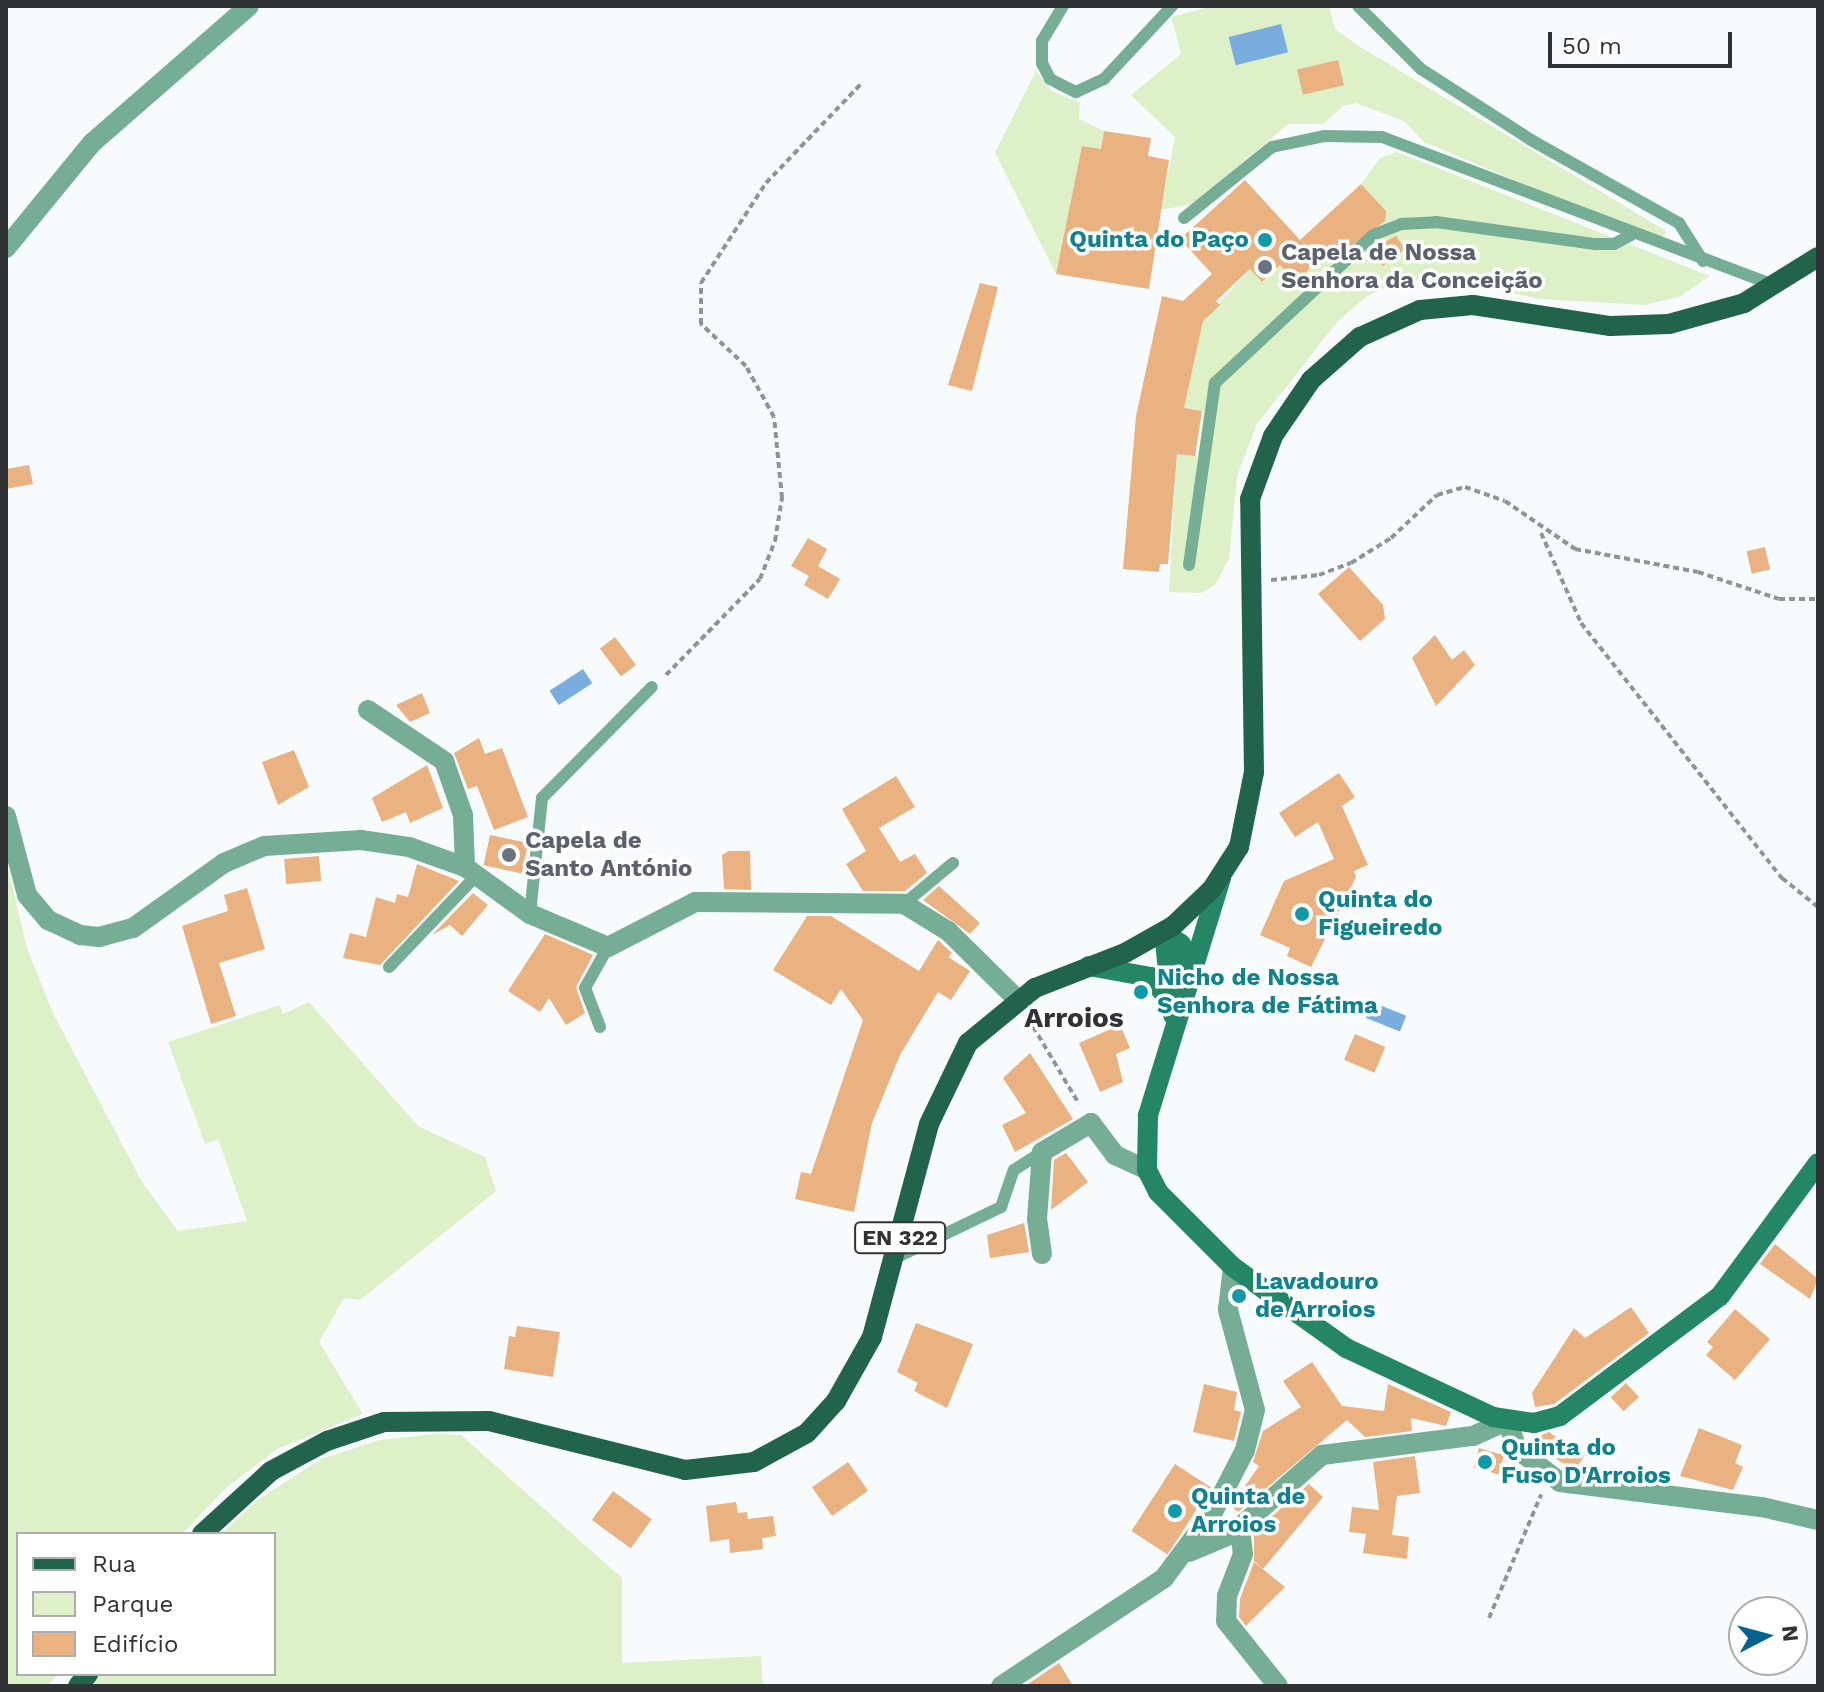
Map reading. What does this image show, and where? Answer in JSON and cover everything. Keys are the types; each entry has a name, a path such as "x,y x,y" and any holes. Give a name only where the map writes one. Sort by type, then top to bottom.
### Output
{"main road":[{"name":"EN 322","path":"204,1532 255,1483 290,1460 347,1433 403,1419 506,1424 656,1467 714,1469 768,1457 807,1433 845,1388 877,1324 945,1081 977,1032 1017,999 1164,933 1221,878 1243,835 1253,783 1248,512 1266,448 1311,380 1371,331 1420,310 1463,305 1610,326 1669,324 1722,311 1777,286 1818,257"}],"street":[{"path":"6,248 92,143 249,6"},
{"path":"368,710 444,761 463,815 471,871"},
{"path":"6,816 20,877 36,908 63,929 89,936 133,928 224,863 287,841 384,843 471,871 530,914 608,947 695,902 904,904 948,931 1017,999"},
{"path":"1221,878 1145,1131 1147,1170 1158,1192 1233,1267 1346,1348 1507,1421"},
{"path":"1164,933 1183,947 1188,986"},
{"path":"1164,933 1173,1015 1172,1041"},
{"path":"1089,966 1151,977 1165,990 1173,1015"},
{"path":"1042,1254 1039,1154 1091,1123 1115,1155 1147,1170"},
{"path":"1189,1552 1216,1545 1322,1455 1473,1436 1507,1421 1547,1421 1571,1410 1709,1306 1818,1163"},
{"path":"1001,1686 1150,1589 1189,1552 1241,1460 1254,1421 1253,1391 1228,1310 1233,1267"},
{"path":"1507,1421 1513,1444 1548,1476 1818,1520"},
{"path":"1240,1527 1243,1554 1227,1596 1226,1621 1278,1686"}],"lane":[{"path":"1063,6 1040,53 1050,79 1076,92 1104,79 1172,6"},
{"path":"1358,6 1421,69 1531,140 1679,223 1703,261"},
{"path":"1184,218 1272,147 1309,137 1368,135 1397,140 1631,235 1777,286"},
{"path":"1189,565 1215,383 1373,235 1401,224 1451,222 1595,244 1631,235"},
{"path":"530,914 542,798 652,687"},
{"path":"904,904 953,863"},
{"path":"389,967 471,871"},
{"path":"600,1027 585,988 608,947"},
{"path":"895,1258 1001,1207 1014,1170 1039,1154"}],"path":[{"path":"652,687 760,579 780,510 774,417 746,366 701,324 701,283 766,183 862,83"},
{"path":"1247,581 1334,570 1376,548 1437,495 1457,487 1497,497 1540,530 1575,549 1698,572 1779,599 1818,599"},
{"path":"1540,530 1559,586 1581,623 1782,878 1818,907"},
{"path":"1017,999 1091,1123"},
{"path":"1489,1618 1548,1476"}],"green space":[{"path":"1213,6 1329,6 1335,29 1357,45 1668,232 1662,237 1533,188 1424,142 1404,121 1356,103 1343,106 1323,124 1288,124 1193,204 1161,210 1175,137 1131,95 1181,54 1171,17"},
{"path":"1036,71 1052,91 1080,103 1079,119 1104,131 1101,149 1082,146 1056,274 995,153"},
{"path":"1397,152 1710,276 1679,297 1644,305 1539,299 1441,278 1397,283 1367,296 1337,322 1257,424 1237,476 1229,559 1215,585 1201,593 1169,592 1177,454 1198,456 1204,412 1184,408 1203,321 1250,269 1263,282 1280,265 1296,281 1323,256 1330,262 1385,211 1361,184 1380,158"},
{"path":"6,861 27,948 54,1015 142,1182 178,1231 247,1221 218,1139 205,1144 168,1042 280,1005 283,1014 309,1002 418,1126 485,1157 496,1191 360,1300 344,1298 319,1342 363,1414 277,1449 227,1487 184,1532 16,1532 16,1676 56,1676 48,1686 6,1686"},
{"path":"435,1434 461,1435 622,1578 622,1663 761,1656 763,1686 89,1686 97,1676 276,1676 276,1532 224,1532 256,1501 321,1459 380,1440"}],"water":[{"path":"1281,24 1288,52 1236,65 1229,37"},
{"path":"583,669 592,683 559,705 549,691"},
{"path":"1372,1002 1406,1016 1400,1032 1366,1018"}],"building":[{"path":"1338,60 1344,85 1303,95 1297,69"},
{"path":"1104,131 1151,138 1148,156 1169,160 1149,289 1056,274 1082,146 1101,149"},
{"path":"1245,180 1300,240 1361,184 1386,211 1385,221 1330,262 1323,256 1296,282 1280,265 1262,282 1250,269 1216,301 1220,305 1203,321 1184,408 1202,411 1195,456 1177,454 1168,564 1160,564 1159,572 1123,569 1136,416 1162,296 1183,301 1212,274 1180,239"},
{"path":"1396,236 1405,249 1383,266 1371,249"},
{"path":"980,283 998,287 972,391 948,385"},
{"path":"29,465 33,484 6,489 6,469"},
{"path":"808,538 827,549 818,566 840,579 828,599 804,585 809,576 791,566"},
{"path":"1765,547 1770,569 1752,574 1746,551"},
{"path":"1349,567 1383,605 1385,619 1360,641 1318,594"},
{"path":"1435,635 1452,660 1464,650 1475,665 1436,706 1412,658"},
{"path":"615,637 636,665 621,676 600,648"},
{"path":"422,693 430,713 410,722 396,705"},
{"path":"479,738 485,754 502,748 528,817 494,830 477,786 468,789 454,753"},
{"path":"294,750 309,787 278,805 262,762"},
{"path":"427,765 443,808 410,823 406,812 382,822 372,798"},
{"name":"Quinta do Figueiredo","path":"1339,773 1355,797 1342,806 1368,865 1354,871 1356,877 1311,967 1287,956 1290,948 1260,935 1284,881 1334,859 1318,822 1295,837 1279,813"},
{"path":"896,776 915,807 879,828 900,862 915,854 927,873 905,891 863,891 846,864 866,851 842,809"},
{"name":"Capela de Santo António","path":"490,835 528,843 522,873 484,865"},
{"path":"729,851 750,851 751,890 724,889 722,855"},
{"path":"319,856 321,881 286,884 284,859"},
{"path":"417,864 459,881 380,965 343,958 350,933 366,937 376,897 395,903 397,894 408,897"},
{"path":"939,886 980,923 970,934 923,900"},
{"path":"247,888 265,949 219,963 236,1016 211,1024 182,926 228,911 224,895"},
{"path":"473,893 488,905 462,936 450,925 432,935"},
{"path":"807,916 831,916 919,971 938,940 952,953 948,957 970,971 951,1000 938,992 900,1055 872,1123 854,1212 795,1199 801,1172 811,1174 863,1020 841,989 831,1005 773,970"},
{"path":"545,934 593,955 576,987 585,1013 566,1025 549,998 540,1012 508,991"},
{"path":"1120,1025 1130,1048 1116,1054 1123,1082 1100,1092 1079,1043"},
{"path":"1355,1034 1385,1047 1374,1073 1344,1060"},
{"path":"1030,1053 1073,1119 1015,1152 1002,1125 1026,1113 1003,1078"},
{"path":"1066,1153 1088,1182 1051,1210 1054,1160"},
{"path":"1024,1223 1029,1252 990,1258 987,1235"},
{"path":"1775,1244 1818,1279 1810,1299 1760,1264"},
{"path":"1631,1307 1649,1333 1554,1404 1535,1407 1532,1393 1574,1328 1585,1338"},
{"path":"1735,1309 1770,1339 1735,1380 1706,1355 1713,1347 1707,1342"},
{"path":"916,1323 973,1344 947,1408 914,1391 918,1383 897,1372"},
{"path":"517,1326 560,1332 553,1377 504,1369 509,1336 515,1337"},
{"path":"1312,1362 1342,1406 1384,1411 1388,1384 1451,1412 1446,1426 1411,1418 1412,1431 1365,1437 1347,1420 1238,1512 1231,1506 1259,1466 1253,1462 1263,1431 1301,1407 1283,1381"},
{"path":"1626,1383 1639,1397 1624,1411 1611,1397"},
{"path":"1204,1384 1237,1392 1234,1410 1241,1412 1234,1441 1193,1432"},
{"path":"1699,1428 1742,1445 1735,1463 1743,1467 1733,1490 1680,1476"},
{"path":"1549,1432 1584,1456 1575,1471 1528,1441"},
{"name":"Quinta do Fuso D'Arroios","path":"1479,1448 1504,1455 1498,1474 1473,1467"},
{"path":"1415,1456 1420,1493 1397,1496 1392,1535 1409,1537 1407,1559 1363,1553 1366,1534 1349,1532 1352,1507 1379,1510 1373,1462"},
{"path":"848,1462 868,1491 832,1516 812,1487"},
{"name":"Quinta de Arroios","path":"1175,1464 1211,1487 1167,1555 1131,1531"},
{"path":"1309,1484 1323,1497 1263,1569 1254,1561 1254,1532"},
{"path":"613,1491 652,1519 631,1548 592,1520"},
{"path":"736,1502 738,1513 747,1512 748,1519 773,1516 776,1536 762,1538 763,1549 730,1553 729,1539 710,1542 706,1506"},
{"path":"1254,1562 1285,1587 1246,1626 1239,1617 1240,1599"},
{"path":"1059,1663 1073,1686 1025,1686"}],"place":[{"name":"Quinta do Paço","path":"1265,240"},
{"name":"Capela de Nossa Senhora da Conceição","path":"1265,267"},
{"name":"Capela de Santo António","path":"509,855"},
{"name":"Quinta do Figueiredo","path":"1302,914"},
{"name":"Nicho de Nossa Senhora de Fátima","path":"1141,992"},
{"name":"Lavadouro de Arroios","path":"1239,1296"},
{"name":"Quinta do Fuso D'Arroios","path":"1485,1462"},
{"name":"Quinta de Arroios","path":"1175,1511"}],"district":[{"name":"Arroios","path":"1074,1018"}]}
